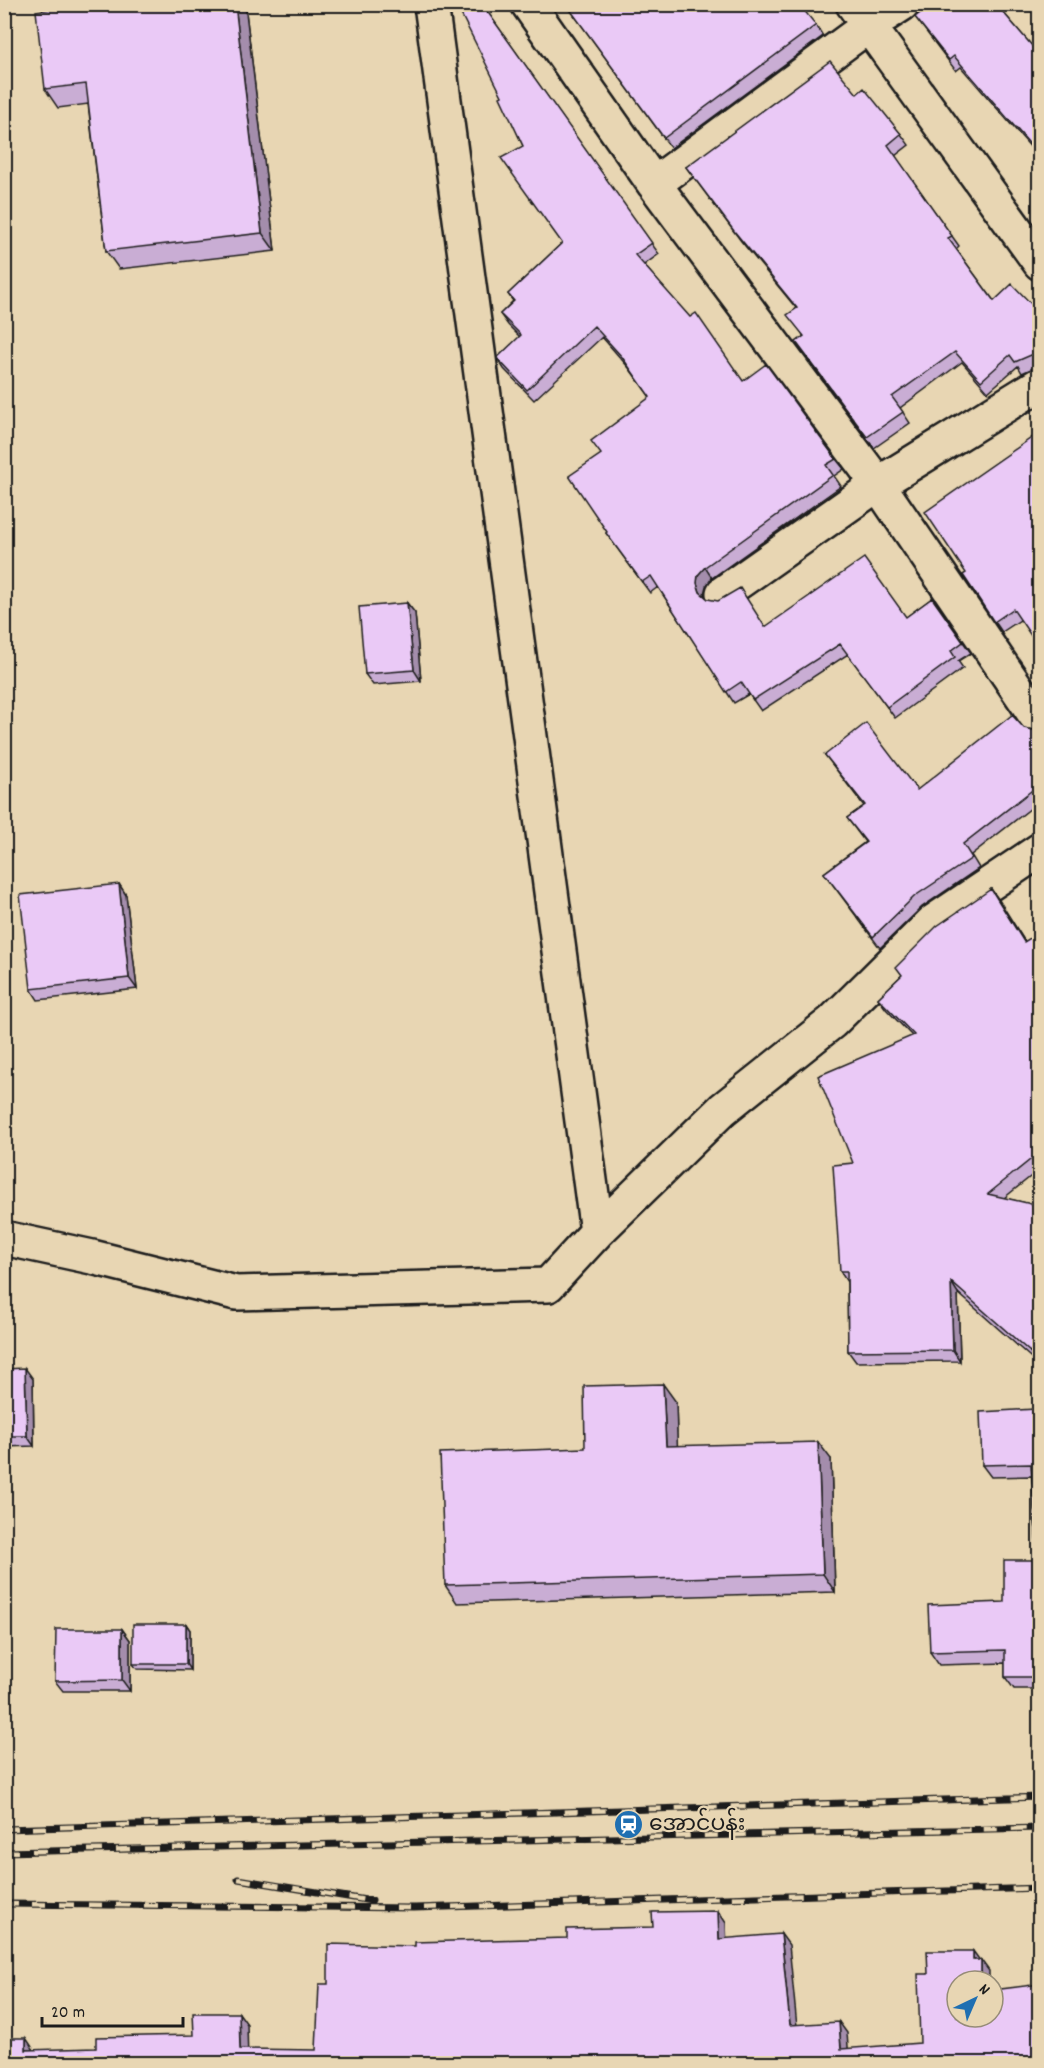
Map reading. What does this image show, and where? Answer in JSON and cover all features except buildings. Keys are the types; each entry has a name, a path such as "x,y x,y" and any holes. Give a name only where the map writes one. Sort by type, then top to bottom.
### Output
{"street":[{"path":"431,4 597,1232"},
{"path":"528,4 654,184 878,484 1040,722"},
{"path":"654,184 861,15 902,4"},
{"path":"861,15 1040,263"},
{"path":"723,593 878,484 1040,384"},
{"path":"4,1238 92,1257 236,1293 548,1285 597,1232 723,1109 831,1022 933,922 1040,850"}],"railway":[{"path":"4,1829 1040,1797"},
{"path":"4,1852 1040,1828"},
{"path":"238,1879 372,1901"},
{"path":"4,1904 414,1908 1040,1888"}],"place":[{"name":"အောင်ပန်း","path":"628,1825"}]}
